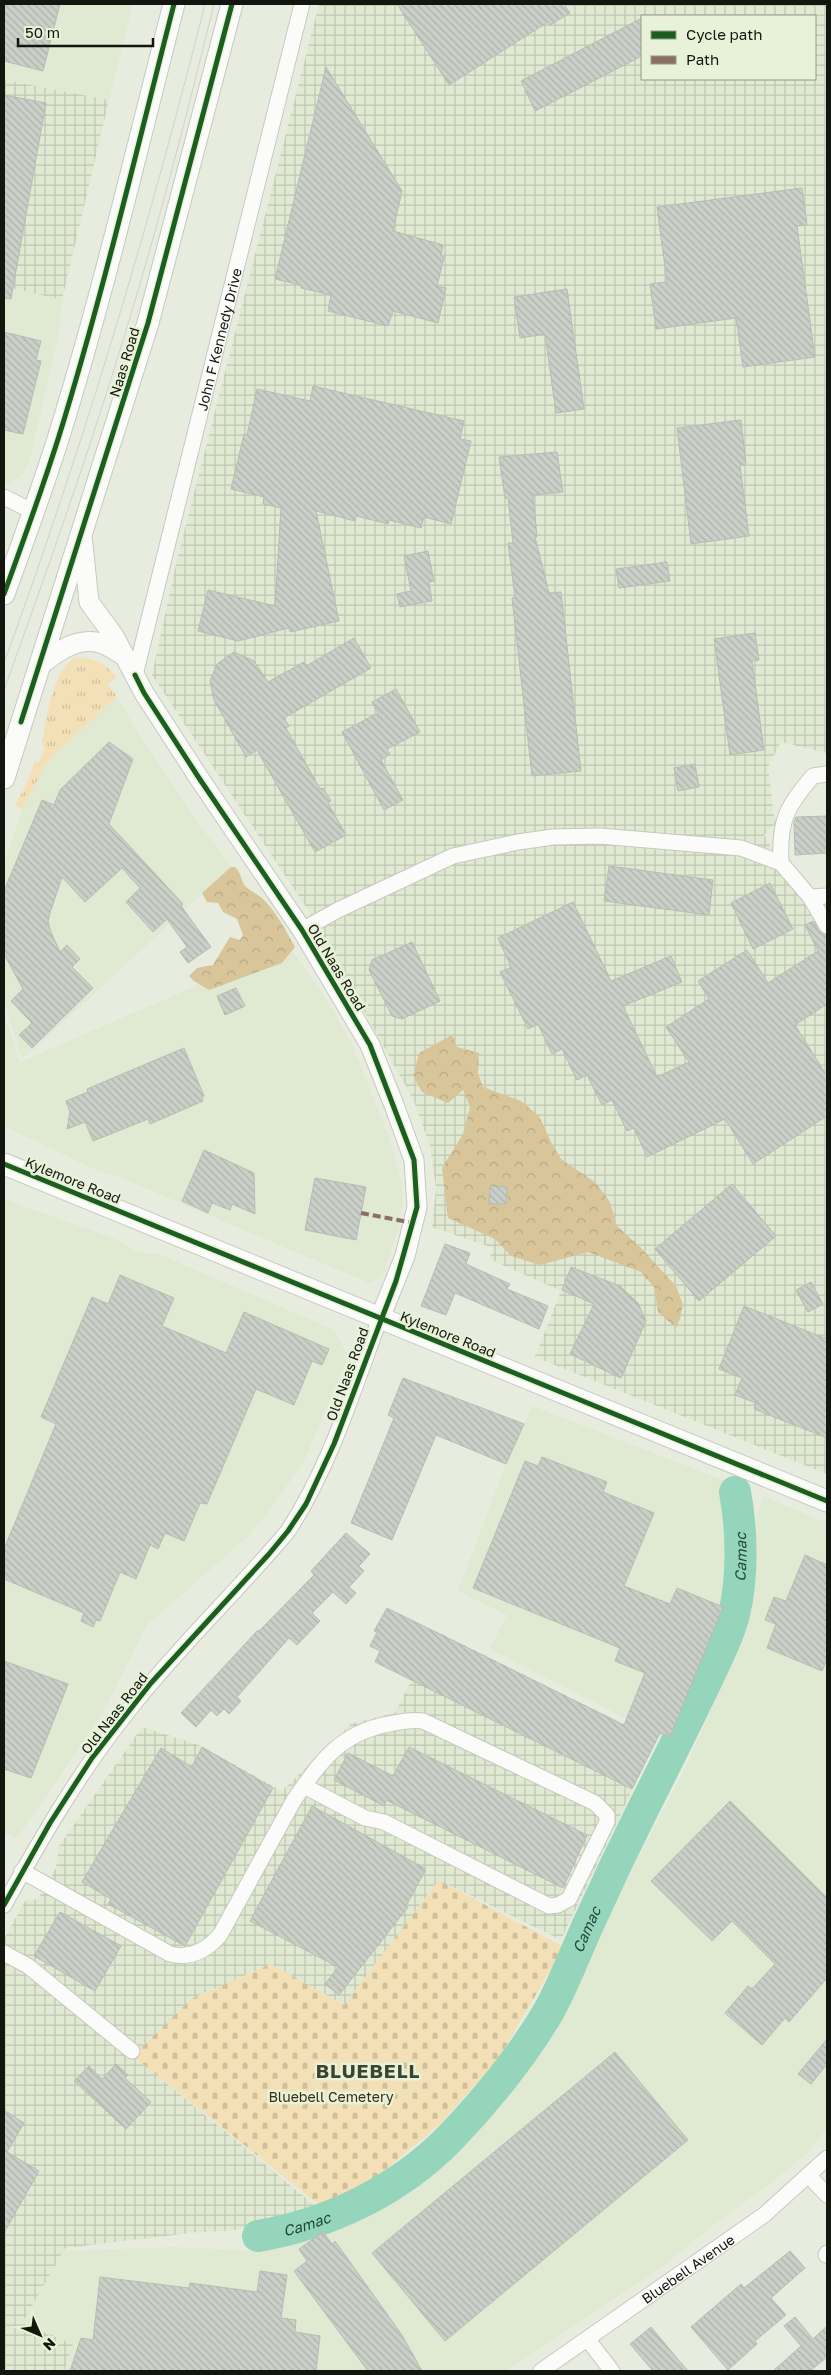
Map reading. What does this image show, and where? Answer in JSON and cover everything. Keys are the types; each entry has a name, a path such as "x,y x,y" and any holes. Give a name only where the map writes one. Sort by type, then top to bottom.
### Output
{"main road":[{"path":"4,594 60,434 97,302 174,4"},
{"name":"Naas Road","path":"4,778 148,323 232,4"},
{"name":"Kylemore Road","path":"4,1164 827,1502"}],"street":[{"name":"John F Kennedy Drive","path":"135,675 302,4"},
{"path":"4,497 34,512"},
{"name":"Old Naas Road","path":"4,1904 50,1823 92,1758 129,1709 288,1531 306,1504 334,1444 404,1256 417,1207 414,1160 370,1044 302,930 199,778 144,693 114,636 89,602 82,535"},
{"path":"39,666 66,646 81,643 97,642 124,656"},
{"path":"782,863 780,838 791,802 813,776 827,774"},
{"path":"302,930 373,893 453,856 518,842 553,837 600,836 656,839 741,848 782,863 810,897 827,926"},
{"path":"810,897 827,896"},
{"path":"22,1871 170,1954 184,1956 194,1954 212,1943 220,1935 304,1786 334,1750 355,1733 370,1727 407,1720 423,1721 596,1803 607,1815 607,1822 569,1899 564,1903 553,1906 508,1886 384,1822 365,1818 304,1786"},
{"path":"4,1953 28,1966 132,2051"},
{"name":"Bluebell Avenue","path":"541,2371 588,2340 764,2215 827,2158"},
{"path":"809,2176 827,2195"},
{"path":"588,2340 612,2371"}],"shaded area":[{"path":"4,4 133,4 109,100 4,80"},
{"path":"319,4 827,4 827,753 781,742 768,767 775,824 764,835 781,863 827,926 827,1474 535,1357 561,1291 489,1259 493,1248 432,1227 436,1188 430,1146 414,1101 308,910 152,675 177,560"},
{"path":"4,80 109,100 62,300 4,286"},
{"path":"4,286 62,300 59,332 29,463 21,476 7,485 4,484"},
{"path":"117,696 137,731 197,821 231,867 33,1050 21,1058 4,1000 4,862 28,793 45,766 60,748"},
{"path":"289,946 330,1005 351,1042 390,1140 401,1182 403,1199 399,1225 383,1276 369,1283 119,1177 96,1170 4,1126 4,1014 20,1062"},
{"path":"4,1199 115,1239 140,1253 159,1254 334,1330 348,1356 305,1459 271,1509 246,1538 147,1625 101,1716 17,1838 4,1833"},
{"path":"532,1406 728,1482 730,1529 726,1611 672,1742 490,1649 507,1615 458,1591 506,1464"},
{"path":"763,1496 827,1523 827,2128 821,2136 806,2154 765,2188 726,2215 662,2267 505,2371 64,2371 73,2344 22,2323 4,1964 151,2102 164,2081 318,2208 284,2220 65,2248 64,2251 173,2247 256,2251 313,2229 344,2228 397,2200 438,2166 495,2107 542,2041 587,1958 685,1768 741,1642 749,1614 750,1543"},
{"path":"436,1631 656,1740 561,1940 439,1880 344,2005 271,1964 191,1999 133,2056 318,2208 284,2220 230,2231 199,2232 65,2248 22,2323 73,2344 64,2371 4,2371 4,1964 6,1961 4,1939 25,1901 38,1899 56,1868 59,1846 142,1727 199,1745 282,1791 352,1723 395,1713"}],"green space":[{"path":"75,658 94,660 108,668 117,677 108,685 117,696 53,756 45,766 22,809 15,805 26,785 35,761 39,762 44,749 42,742 48,709 56,683 67,663"},
{"path":"231,867 235,867 246,887 262,898 272,909 295,947 282,963 209,990 189,976 197,968 213,965 230,937 240,940 243,935 237,919 223,912 218,903 207,902 202,893"},
{"path":"452,1035 457,1047 479,1053 478,1074 483,1087 521,1101 539,1116 561,1159 596,1183 610,1202 617,1226 640,1247 676,1286 683,1305 676,1328 658,1312 654,1287 641,1272 588,1252 540,1265 511,1256 495,1239 448,1218 442,1168 463,1134 470,1107 463,1090 448,1103 422,1092 413,1076 419,1053"},
{"name":"Bluebell Cemetery","path":"439,1880 564,1947 497,2061 439,2125 377,2177 319,2205 133,2056 191,1999 271,1964 344,2005"}],"building":[{"path":"4,4 60,4 43,71 4,61"},
{"path":"397,4 564,4 570,13 550,25 548,22 449,85"},
{"path":"641,19 641,57 535,111 521,81"},
{"path":"326,67 402,191 393,231 443,245 441,256 444,257 437,286 446,288 438,323 393,311 388,326 328,311 331,295 301,288 301,285 275,279"},
{"path":"4,95 46,103 11,299 4,298"},
{"path":"802,188 807,225 797,226 815,357 743,367 736,318 656,329 650,284 667,282 657,207"},
{"path":"567,289 584,409 556,413 545,334 520,338 514,297"},
{"path":"4,332 41,341 36,360 41,361 23,434 4,430"},
{"path":"313,386 464,421 460,439 471,441 451,524 424,517 421,528 389,520 388,524 356,516 355,521 316,511 339,621 290,632 289,628 238,641 198,631 208,590 275,606 281,508 263,504 264,497 231,489 244,434 247,435 257,389 310,401"},
{"path":"741,420 746,464 740,465 749,536 691,544 677,428"},
{"path":"557,452 563,492 533,495 537,537 535,537 549,593 561,592 581,771 532,776 512,598 515,597 508,543 513,543 508,498 505,498 499,457"},
{"path":"428,551 434,581 429,582 432,601 400,607 397,594 411,591 404,556"},
{"path":"667,562 670,581 619,588 616,569"},
{"path":"755,633 759,660 752,661 764,750 730,755 714,639"},
{"path":"354,638 371,668 284,718 289,726 286,728 320,789 323,788 331,801 328,803 346,835 315,852 257,750 246,757 214,700 210,681 217,664 234,652 254,661 268,682 304,662 306,666"},
{"path":"396,689 420,732 387,749 390,754 381,760 403,800 384,810 342,732 378,713 372,702"},
{"path":"109,742 133,759 109,824 183,904 181,906 211,947 188,963 180,952 187,947 167,919 153,932 126,902 140,888 122,868 85,902 62,877 48,922 60,952 67,945 80,959 72,967 93,988 32,1048 19,1035 32,1023 11,1001 23,989 4,954 4,891 42,800 54,805 60,790"},
{"path":"695,764 699,787 678,791 674,768"},
{"path":"827,816 827,853 795,855 794,823 796,817"},
{"path":"609,866 713,880 709,915 604,901"},
{"path":"770,883 793,929 753,949 731,903"},
{"path":"573,902 611,981 671,956 682,982 623,1006 657,1077 689,1062 666,1027 709,999 698,981 747,950 768,983 818,951 805,925 813,921 819,931 827,935 827,1004 795,1025 827,1076 827,1116 753,1164 725,1119 647,1157 634,1128 627,1131 612,1100 602,1105 587,1075 577,1080 562,1049 552,1054 538,1024 528,1029 500,972 511,967 498,938"},
{"path":"412,942 440,1001 402,1019 392,1016 369,970 372,960"},
{"path":"236,988 245,1006 225,1015 217,996"},
{"path":"184,1048 204,1096 202,1097 203,1101 150,1124 148,1119 93,1141 85,1122 67,1129 70,1112 66,1101 88,1092 87,1089"},
{"path":"204,1150 254,1173 255,1214 232,1204 230,1210 212,1203 208,1213 182,1201"},
{"path":"315,1178 366,1187 356,1240 305,1230"},
{"path":"732,1184 776,1236 699,1301 655,1249"},
{"path":"490,1186 507,1187 506,1204 489,1204"},
{"path":"445,1244 470,1253 466,1264 510,1284 507,1289 548,1306 539,1329 455,1293 446,1315 421,1306"},
{"path":"571,1267 620,1286 638,1303 646,1321 621,1378 570,1354 594,1304 562,1290"},
{"path":"120,1275 174,1298 162,1326 226,1353 244,1312 329,1349 322,1365 312,1361 294,1405 256,1389 207,1504 200,1503 184,1541 165,1533 158,1549 150,1545 136,1579 120,1572 100,1621 96,1620 93,1627 81,1621 84,1613 4,1579 4,1549 56,1424 41,1417 92,1297 108,1304"},
{"path":"811,1282 823,1304 808,1312 796,1290"},
{"path":"744,1306 827,1339 827,1438 754,1409 756,1403 735,1395 742,1378 719,1369"},
{"path":"403,1378 524,1424 506,1464 436,1435 392,1540 351,1523 394,1418 388,1415"},
{"path":"542,1457 607,1482 603,1492 654,1513 624,1586 670,1604 677,1588 723,1607 670,1737 660,1733 632,1789 375,1662 380,1651 370,1646 377,1632 374,1631 387,1608 624,1725 645,1673 615,1661 620,1648 473,1588 525,1461 538,1466"},
{"path":"346,1533 370,1554 359,1566 364,1571 349,1587 356,1593 346,1604 333,1592 312,1613 320,1621 297,1645 289,1638 237,1697 241,1701 229,1714 224,1709 217,1716 211,1710 196,1727 181,1713 258,1630 314,1575 311,1571"},
{"path":"805,1555 827,1565 827,1659 822,1671 767,1648 776,1624 765,1620 774,1597 786,1601"},
{"path":"4,1661 68,1684 31,1778 4,1769"},
{"path":"202,1747 273,1788 185,1946 108,1904 111,1899 82,1882 161,1748 192,1767"},
{"path":"409,1747 587,1835 563,1888 386,1800 384,1806 334,1780 348,1753 393,1776"},
{"path":"730,1801 827,1898 827,1978 789,2022 785,2018 762,2045 725,2013 748,1986 752,1989 775,1964 732,1921 712,1941 651,1881"},
{"path":"312,1806 426,1869 406,1906 408,1907 339,1995 325,1984 338,1967 250,1921"},
{"path":"60,1912 121,1946 95,1991 34,1956"},
{"path":"827,2039 827,2064 811,2084 798,2074"},
{"path":"615,2052 688,2140 445,2341 372,2253"},
{"path":"116,2064 128,2075 125,2078 151,2102 126,2129 74,2081 89,2066 102,2079"},
{"path":"4,2110 24,2123 7,2152 39,2171 4,2233"},
{"path":"323,2232 332,2244 335,2241 402,2335 422,2371 368,2371 294,2271 307,2261 299,2249"},
{"path":"790,2251 805,2268 771,2298 786,2315 755,2341 757,2344 728,2370 691,2327 741,2284 744,2288"},
{"path":"260,2271 287,2275 281,2318 296,2320 295,2332 320,2336 316,2371 70,2371 81,2338 93,2340 100,2277 189,2288 190,2283 257,2292"},
{"path":"795,2317 813,2339 827,2326 827,2357 810,2371 773,2371 801,2346 784,2326"},
{"path":"651,2327 688,2371 653,2371 630,2344"}],"waterway":[{"name":"Camac","path":"258,2236 284,2231 336,2214 385,2189 429,2158 449,2139 503,2077 540,2026 560,1989 608,1882 705,1684 728,1632 737,1600 740,1569 740,1537 735,1492"}],"tram line":[{"path":"4,663 88,418 138,254 205,4"},
{"path":"4,690 64,520 121,347 170,176 214,4"}],"marked path":[{"path":"361,1213 413,1223"}],"cycle path":[{"path":"4,594 46,476 75,383 119,221 174,4"},
{"path":"21,722 148,323 232,4"},
{"path":"4,1905 50,1823 92,1758 151,1683 269,1554 288,1531 306,1504 334,1444 396,1281 417,1207 414,1160 370,1045 302,930 199,778 144,693 135,675"},
{"path":"4,1164 827,1501"}],"district":[{"name":"BLUEBELL","path":"368,2070"}]}
